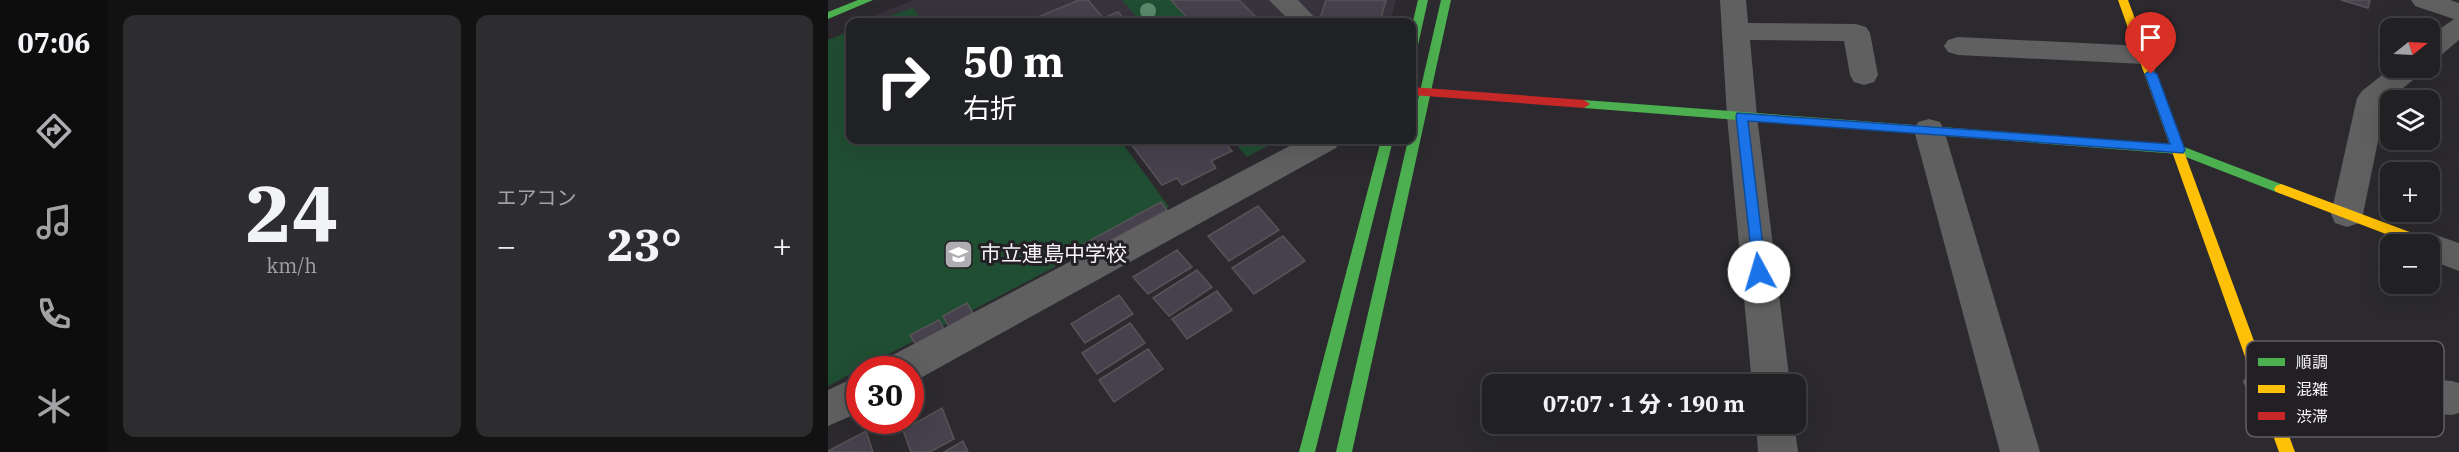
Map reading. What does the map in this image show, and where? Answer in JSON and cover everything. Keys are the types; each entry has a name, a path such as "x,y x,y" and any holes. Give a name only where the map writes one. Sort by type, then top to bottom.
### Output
{"street":[{"path":"828,16 868,0"},
{"path":"1282,0 1302,18"},
{"path":"1416,29 1423,0"},
{"path":"1416,136 1446,0"},
{"path":"1732,0 1770,374"},
{"path":"2123,0 2145,55 2247,341"},
{"path":"2424,0 2459,12"},
{"path":"2440,42 2459,26"},
{"path":"1735,32 1856,33 1864,75"},
{"path":"1958,46 2145,55"},
{"path":"2347,214 2373,98 2397,78"},
{"path":"1416,91 2179,150 2399,234"},
{"path":"1929,130 2020,452"},
{"path":"924,357 1318,144"},
{"path":"1307,452 1386,144"},
{"path":"1344,452 1414,144"},
{"path":"2440,250 2459,257"},
{"path":"2444,397 2452,398"},
{"path":"828,409 846,399"},
{"path":"1776,434 1778,452"},
{"path":"2282,437 2287,452"}],"shaded area":[{"path":"913,0 1396,0 1391,18 869,18"}],"green space":[{"path":"1122,0 1173,0 1189,18 1138,18"},
{"path":"913,8 920,18 884,18"},
{"name":"市立連島中学校","path":"846,33 846,144 1123,144 1169,207 885,356 846,356 846,377 828,386 828,40"},
{"path":"1236,144 1271,144 1247,157"}],"building":[{"path":"1079,0 1088,0 1103,18 1039,18"},
{"path":"1171,0 1239,0 1257,18 1187,18"},
{"path":"1326,0 1386,0 1381,18 1320,18"},
{"path":"2341,0 2370,0 2368,8"},
{"path":"1118,12 1123,18 1103,18"},
{"path":"1131,144 1226,144 1232,151 1211,161 1216,168 1182,185 1177,178 1162,185"},
{"path":"1161,202 1167,210 1084,255 1078,247"},
{"path":"1258,206 1279,230 1229,261 1208,236"},
{"path":"1283,236 1305,261 1254,294 1232,268"},
{"path":"1177,250 1192,267 1148,294 1133,277"},
{"path":"1197,270 1212,287 1169,316 1153,298"},
{"path":"1217,291 1232,310 1187,339 1172,319"},
{"path":"1119,295 1133,314 1085,343 1071,324"},
{"path":"967,303 973,313 949,327 943,316"},
{"path":"939,320 944,329 916,345 910,335"},
{"path":"1130,323 1145,343 1097,374 1082,353"},
{"path":"1148,349 1163,369 1114,402 1099,380"},
{"path":"942,408 954,439 930,452 911,452 904,434 924,434 924,418"},
{"path":"860,434 867,434 873,452 828,452"},
{"path":"963,441 968,452 944,452"}],"traffic: fast":[{"path":"828,16 868,0"},
{"path":"1416,29 1423,0"},
{"path":"1416,133 1446,0"},
{"path":"1584,104 2179,150 2281,189"},
{"path":"1307,452 1386,144"},
{"path":"1344,452 1414,144"}],"traffic: slow":[{"path":"2123,0 2247,341"},
{"path":"2281,189 2400,234"},
{"path":"2282,437 2287,452"}],"traffic: jam":[{"path":"1416,91 1584,104"}],"place":[{"name":"市立連島中学校","path":"959,254"}],"route":[{"path":"1759,272 1742,116 2179,150 2151,74"}]}
